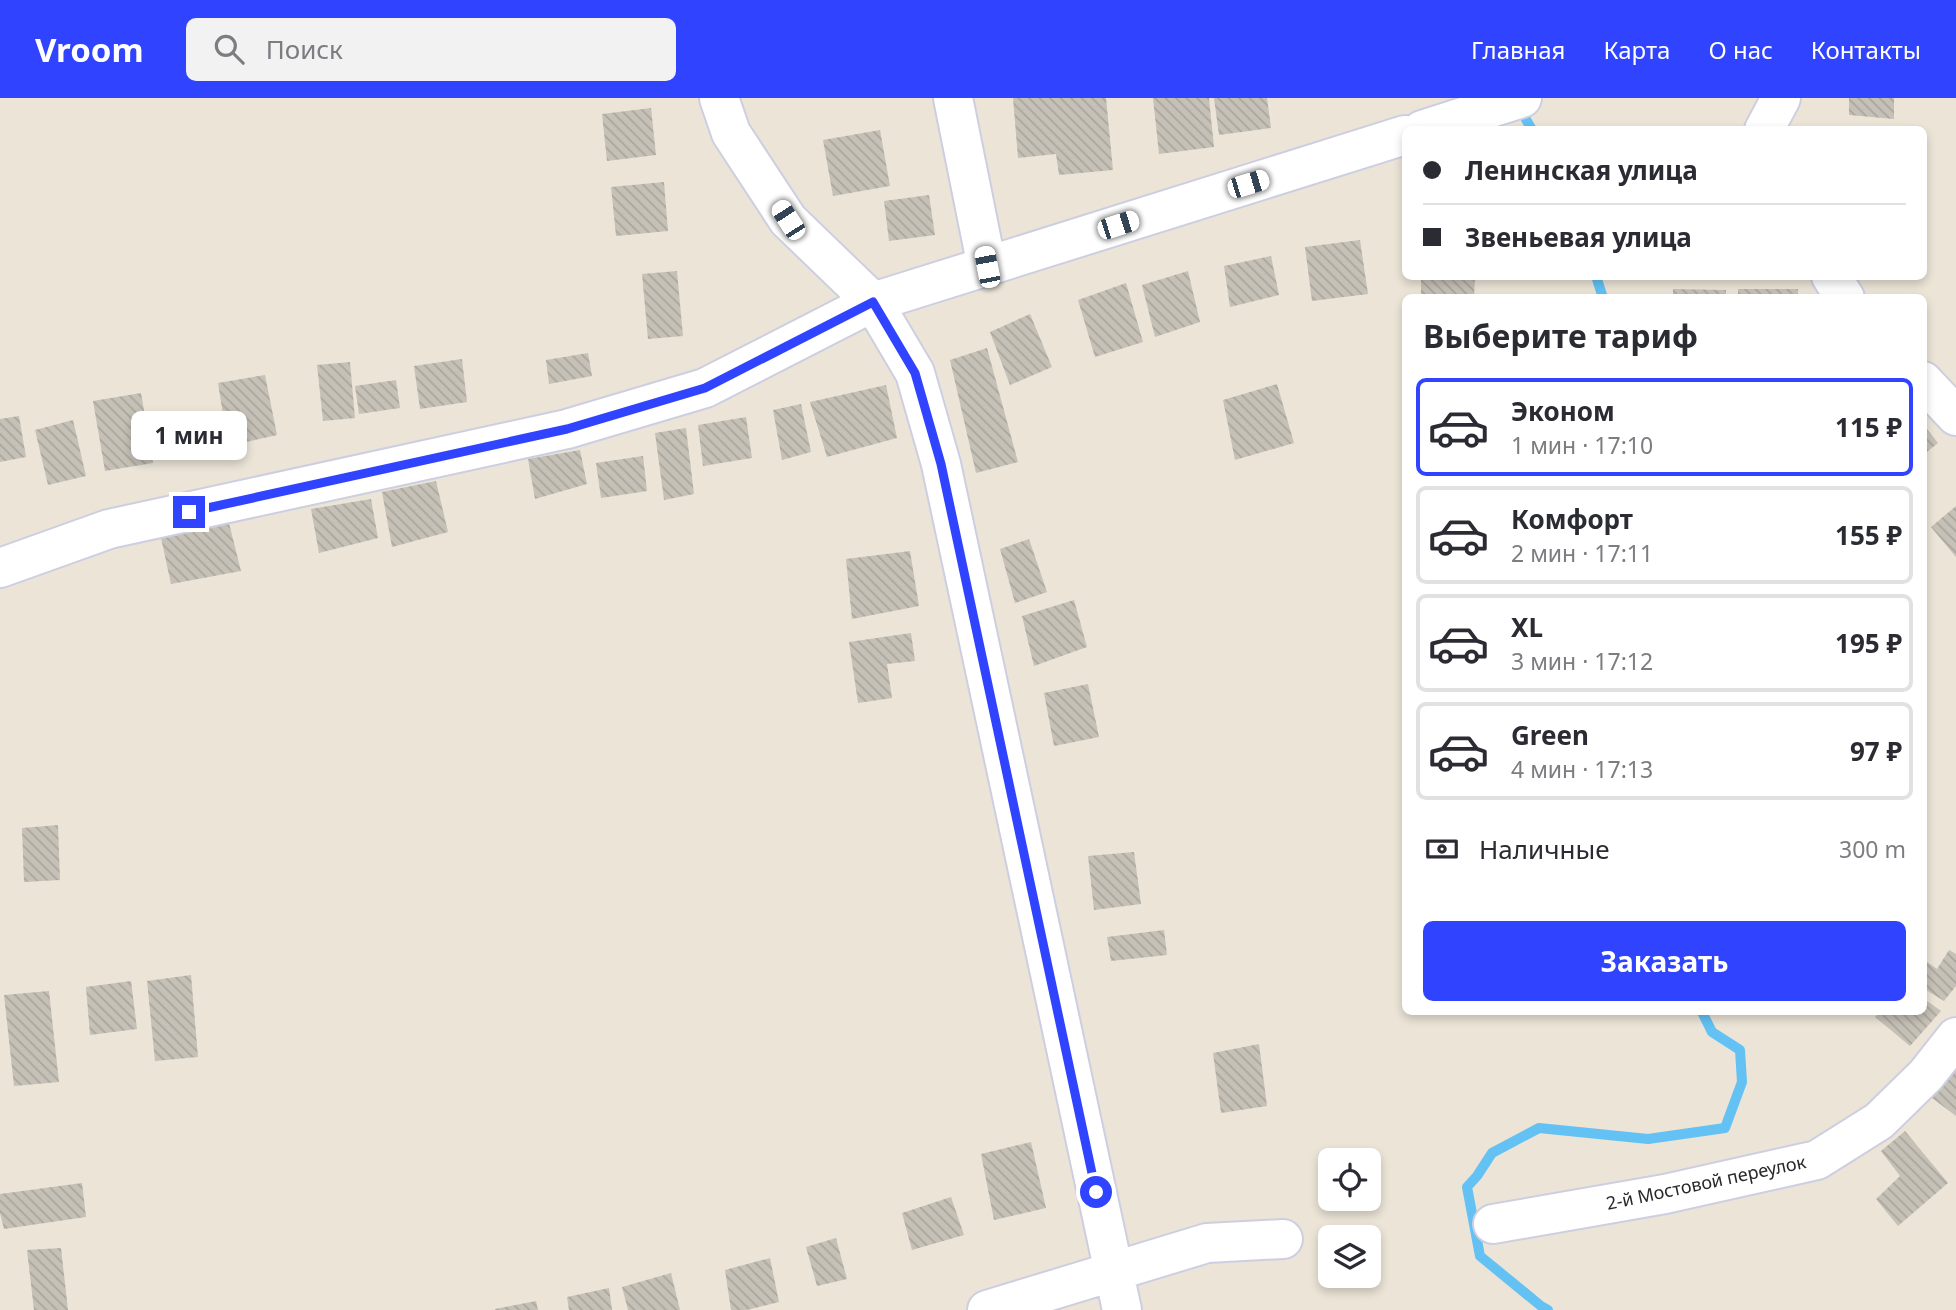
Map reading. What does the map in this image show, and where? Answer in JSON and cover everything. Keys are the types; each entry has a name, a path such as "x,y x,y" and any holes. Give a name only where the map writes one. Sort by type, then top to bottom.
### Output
{"street":[{"path":"719,98 730,133 788,220 873,302 915,373 941,464 1122,1310"},
{"path":"953,98 987,267"},
{"path":"1432,126 1522,98"},
{"path":"1766,126 1781,98"},
{"path":"1787,126 1789,98"},
{"path":"0,568 108,529 567,429 705,388 873,302 1402,135"},
{"path":"1927,385 1956,416"},
{"name":"2-й Мостовой переулок","path":"1493,1224 1665,1194 1816,1160 1879,1121 1926,1075 1956,1037"},
{"path":"987,1310 1207,1243 1283,1239"}],"building":[{"path":"1013,98 1106,98 1113,170 1059,175 1056,154 1018,158"},
{"path":"1153,98 1209,98 1214,147 1159,154"},
{"path":"1214,98 1267,98 1271,128 1219,135"},
{"path":"1849,98 1894,98 1894,119 1849,115"},
{"path":"651,108 656,155 607,161 602,114"},
{"path":"880,130 890,186 833,196 823,140"},
{"path":"664,182 668,231 616,236 611,187"},
{"path":"929,195 935,235 889,241 884,201"},
{"path":"1360,240 1368,294 1312,301 1305,247"},
{"path":"1271,256 1279,295 1230,307 1224,266"},
{"path":"677,271 683,336 648,339 642,274"},
{"path":"1188,271 1200,322 1155,337 1142,285"},
{"path":"1421,280 1475,280 1474,294 1421,294"},
{"path":"1126,283 1143,342 1095,357 1078,300"},
{"path":"1673,289 1726,290 1726,294 1673,294"},
{"path":"1738,289 1798,289 1798,294 1738,294"},
{"path":"1030,314 1052,367 1010,385 990,332"},
{"path":"987,348 1018,462 976,473 950,360"},
{"path":"588,353 592,376 549,384 546,360"},
{"path":"462,359 467,402 420,409 414,366"},
{"path":"350,362 355,418 323,421 317,365"},
{"path":"265,375 277,435 228,446 218,383"},
{"path":"396,380 400,408 359,414 355,386"},
{"path":"1277,384 1294,443 1235,460 1223,400"},
{"path":"886,385 897,438 827,457 810,402"},
{"path":"141,393 153,463 105,471 93,401"},
{"path":"801,404 811,452 782,460 773,410"},
{"path":"19,416 26,457 0,462 0,419"},
{"path":"746,417 752,458 703,466 698,425"},
{"path":"73,420 86,476 48,485 35,430"},
{"path":"686,428 694,494 664,500 655,433"},
{"path":"1927,429 1938,443 1927,452"},
{"path":"580,450 587,484 535,499 528,459"},
{"path":"643,456 647,491 601,498 596,463"},
{"path":"436,481 448,532 392,547 382,492"},
{"path":"371,499 378,538 319,553 311,509"},
{"path":"1956,506 1956,557 1931,527"},
{"path":"229,523 241,571 171,584 161,538"},
{"path":"1029,539 1047,592 1015,603 1000,549"},
{"path":"910,551 919,606 852,619 846,559"},
{"path":"1074,600 1087,647 1034,666 1022,616"},
{"path":"911,633 915,661 887,664 892,698 858,703 849,642"},
{"path":"1088,684 1099,737 1054,746 1044,693"},
{"path":"58,825 60,880 24,882 22,828"},
{"path":"1134,852 1141,904 1094,910 1088,856"},
{"path":"1164,930 1167,955 1111,961 1107,937"},
{"path":"1949,950 1956,954 1956,986 1944,1001 1927,990 1927,962 1937,969"},
{"path":"191,975 198,1057 155,1061 147,981"},
{"path":"131,981 137,1029 90,1035 86,987"},
{"path":"49,991 59,1082 14,1086 4,995"},
{"path":"1927,1001 1941,1011 1910,1046 1875,1017 1927,1015"},
{"path":"1259,1044 1267,1106 1221,1113 1213,1053"},
{"path":"1956,1055 1956,1116 1928,1095"},
{"path":"1905,1131 1948,1183 1898,1226 1876,1199 1900,1176 1881,1151"},
{"path":"1031,1142 1046,1208 994,1220 981,1154"},
{"path":"82,1183 86,1217 4,1229 0,1213 0,1194"},
{"path":"951,1197 964,1235 912,1250 902,1213"},
{"path":"836,1238 847,1279 817,1286 806,1247"},
{"path":"61,1248 68,1310 34,1310 27,1250"},
{"path":"770,1258 779,1302 747,1310 731,1310 725,1270"},
{"path":"671,1273 680,1310 628,1310 622,1287"},
{"path":"609,1288 612,1310 569,1310 567,1297"},
{"path":"536,1301 538,1310 495,1310 495,1309"}],"waterway":[{"path":"1519,107 1530,126"},
{"path":"1597,280 1602,294"},
{"path":"1548,1310 1480,1256 1467,1187 1492,1153 1539,1128 1648,1139 1725,1128 1742,1082 1740,1050 1712,1032 1704,1015"}],"route":[{"path":"189,512 567,429 705,388 873,302 915,373 941,464 1096,1192"}]}
